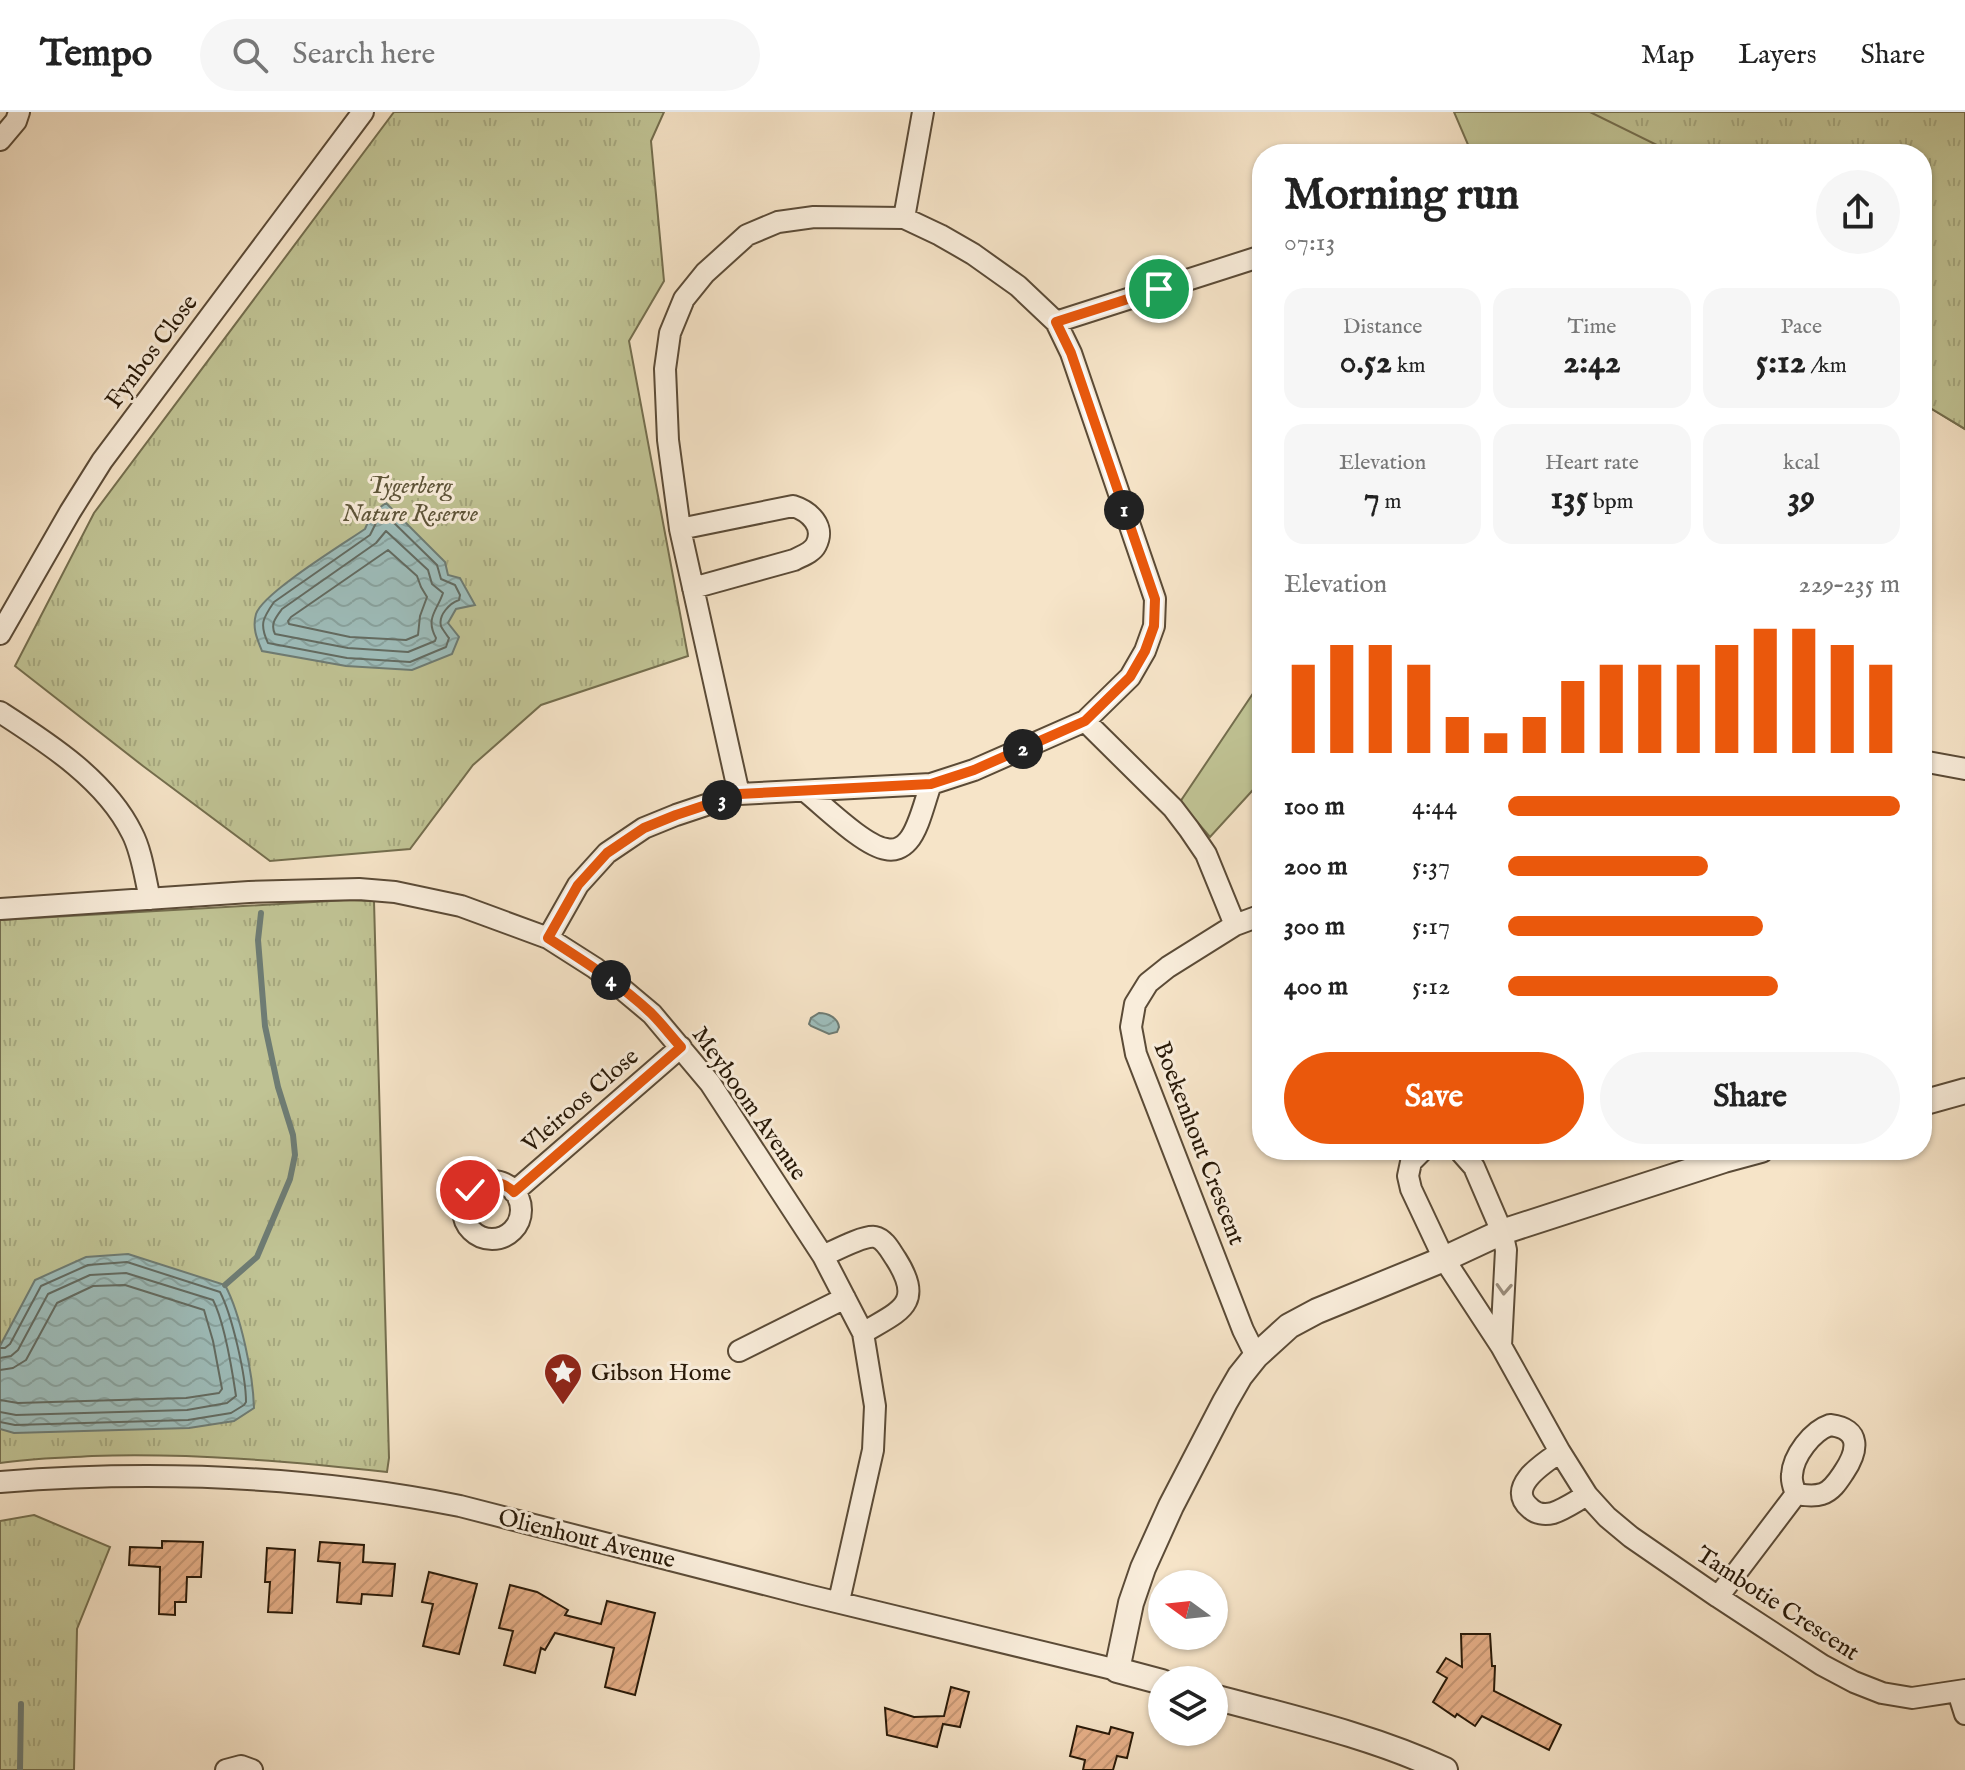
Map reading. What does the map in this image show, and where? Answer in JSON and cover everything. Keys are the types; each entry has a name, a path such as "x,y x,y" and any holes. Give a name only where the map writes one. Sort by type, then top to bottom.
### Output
{"street":[{"path":"0,140 16,121 19,112"},
{"name":"Fynbos Close","path":"0,634 102,461 363,112"},
{"path":"904,218 923,112"},
{"path":"548,938 578,885 607,853 644,828 739,794 931,784 974,770 1085,721 1130,677 1145,651 1154,626 1155,599 1071,353 1056,322 1018,286 973,254 904,218 814,217 778,222 747,235 705,273 684,299 670,333 665,369 668,440 680,529 739,794"},
{"path":"1056,322 1252,259"},
{"path":"680,529 793,506 805,510 814,519 818,531 816,545 794,560 693,588"},
{"path":"0,712 93,781 118,809 134,835 150,899"},
{"path":"1085,721 1173,808 1189,829 1206,854 1235,925"},
{"path":"1932,764 1965,769"},
{"path":"805,791 863,839 887,850 899,848 909,841 931,784"},
{"name":"Meyboom Avenue","path":"0,909 249,892 359,889 395,892 461,906 548,938 621,988 652,1014 710,1083 823,1256 863,1333 875,1406 873,1450 839,1601"},
{"name":"Boekenhout Crescent","path":"1252,919 1235,925 1148,983 1135,1004 1131,1027 1136,1054 1243,1330 1256,1356"},
{"name":"Vleiroos Close","path":"514,1192 681,1047"},
{"path":"1932,1100 1965,1091"},
{"name":"Tambotie Crescent","path":"1413,1160 1408,1176 1411,1189 1444,1259 1501,1346 1587,1495 1607,1517 1718,1597 1822,1665 1854,1682 1882,1693 1912,1698 1962,1691"},
{"path":"1468,1160 1474,1167 1502,1232 1506,1250 1501,1346"},
{"path":"1117,1670 1131,1603 1155,1539 1240,1376 1256,1356 1289,1326 1317,1311 1502,1232 1708,1160"},
{"path":"823,1256 871,1236 878,1237 890,1249 904,1272 909,1286 904,1306 863,1333"},
{"path":"739,1351 845,1298"},
{"path":"1560,1452 1528,1477 1522,1496 1526,1505 1534,1512 1552,1513 1587,1495"},
{"name":"Olienhout Avenue","path":"0,1482 158,1477 299,1482 370,1490 460,1506 1148,1678"},
{"path":"1718,1597 1796,1494"},
{"path":"1962,1691 1965,1714"},
{"path":"1228,1701 1362,1738 1445,1770"},
{"path":"226,1770 241,1766 252,1770"}],"green space":[{"name":"Tygerberg Nature Reserve","path":"394,112 664,112 651,141 664,281 629,341 688,656 541,705 473,765 410,849 270,861 15,666 94,513"},
{"path":"1454,112 1965,112 1965,429 1932,409 1932,144 1468,144"},
{"path":"1590,112 1965,112 1965,429 1932,409 1932,144 1655,144"},
{"path":"1252,695 1252,791 1210,837 1180,802"},
{"path":"374,901 387,1472 277,1461 166,1456 92,1456 0,1463 0,920"},
{"path":"34,1515 110,1547 77,1629 74,1770 0,1770 0,1521"}],"water":[{"path":"386,503 445,562 448,575 460,578 475,605 456,609 448,623 459,637 452,654 412,670 346,666 262,651 255,624 256,614 262,605 288,582 365,529 372,513"},
{"path":"819,1013 835,1019 839,1027 837,1032 829,1034 809,1024 811,1018"},
{"path":"128,1254 225,1285 245,1345 254,1408 234,1421 189,1428 14,1433 0,1429 0,1346 35,1280 86,1257"}],"building":[{"path":"162,1541 203,1542 201,1577 187,1577 186,1602 175,1602 175,1615 159,1614 160,1567 129,1565 130,1547 162,1548"},
{"path":"320,1542 364,1545 363,1562 395,1564 392,1596 362,1594 361,1604 337,1602 340,1563 318,1561"},
{"path":"267,1548 295,1550 292,1613 268,1612 270,1582 265,1582"},
{"path":"429,1572 477,1584 459,1654 423,1646 433,1604 422,1602"},
{"path":"510,1585 537,1592 568,1610 565,1615 601,1624 607,1601 655,1613 635,1695 605,1687 614,1648 555,1633 545,1650 541,1648 535,1673 504,1665 513,1631 499,1628"},
{"path":"1461,1634 1490,1634 1492,1666 1495,1666 1494,1691 1561,1725 1549,1750 1482,1716 1475,1726 1433,1702 1447,1678 1437,1672 1446,1658 1462,1667"},
{"path":"951,1687 969,1692 960,1727 943,1724 937,1747 887,1735 885,1708 914,1717 944,1716"},
{"path":"1077,1726 1109,1734 1111,1727 1133,1733 1127,1758 1117,1756 1113,1770 1083,1770 1085,1760 1070,1756"}],"waterway":[{"path":"225,1285 257,1257 290,1179 295,1155 293,1135 278,1087 265,1026 258,940 261,913"},
{"path":"20,1770 21,1704"}],"place":[{"name":"Gibson Home","path":"563,1406"}],"route":[{"path":"470,1190 487,1181 507,1185 514,1192 681,1047 652,1014 621,988 548,938 578,885 607,853 644,828 739,794 931,784 974,770 1085,721 1130,677 1145,651 1154,626 1155,599 1071,353 1056,322 1159,289"}]}
